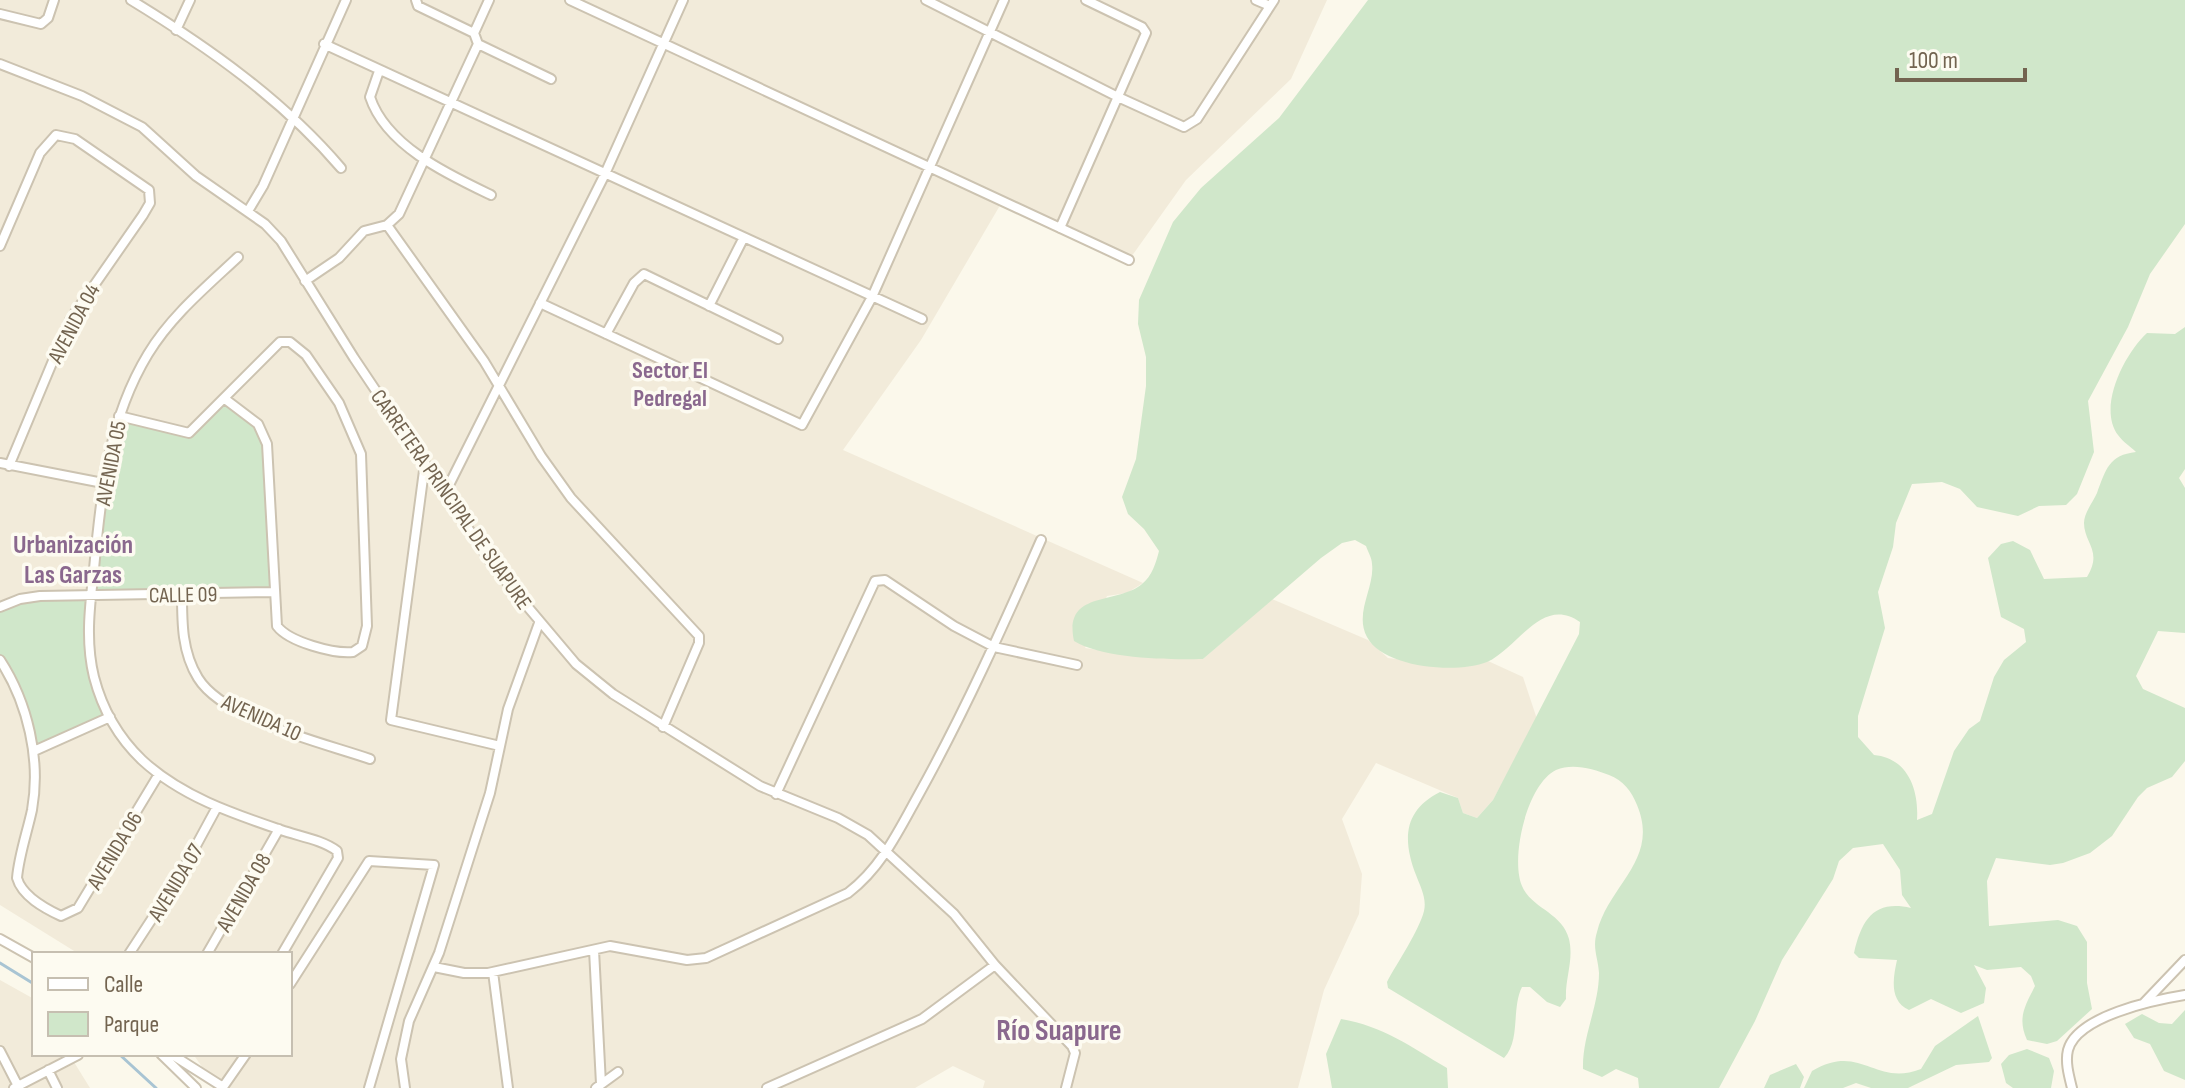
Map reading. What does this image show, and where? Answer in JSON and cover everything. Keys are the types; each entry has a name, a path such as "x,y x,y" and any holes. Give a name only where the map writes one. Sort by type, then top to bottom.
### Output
{"street":[{"path":"0,14 41,24 48,18 54,0"},
{"path":"131,0 292,115 341,168"},
{"path":"176,30 190,0"},
{"path":"248,211 263,186 292,115 346,0"},
{"path":"305,281 339,258 364,231 387,225 399,214 478,44 474,33 418,6 416,0"},
{"path":"474,33 489,0"},
{"path":"570,0 1129,260"},
{"path":"445,493 604,176 683,0"},
{"path":"926,0 1177,125 1191,125 1272,3 1256,0"},
{"path":"540,303 802,425 872,297 1004,0"},
{"path":"1060,228 1146,33 1142,27 1086,0"},
{"path":"324,44 604,176 922,319"},
{"path":"478,44 551,79"},
{"name":"CARRETERA PRINCIPAL DE SUAPURE","path":"0,64 82,96 142,127 196,176 248,211 281,241 504,581 539,623 587,674 663,727 776,794 847,822 886,852 954,914 995,965 1074,1049 1066,1088"},
{"path":"379,71 370,89 373,106 424,162 491,195"},
{"name":"AVENIDA 04","path":"0,246 40,153 49,139 60,134 87,147 149,190 150,203 143,215 70,320 4,464"},
{"path":"387,225 500,387 571,498 699,636 699,643 663,727"},
{"path":"709,306 743,239"},
{"name":"AVENIDA 05","path":"238,257 187,304 158,338 119,416 103,483 91,596 91,663 110,717 131,748 159,774 217,807 334,848 338,858 283,952"},
{"path":"606,334 634,283 644,274 778,339"},
{"path":"119,416 189,433 275,346 290,342 306,355 339,403 361,454 366,635 362,646 353,652 339,651 284,633 277,626 266,436 258,424 225,399"},
{"path":"425,462 391,720 500,746"},
{"path":"4,464 103,483"},
{"path":"434,967 475,974 493,972 622,946 687,960 706,958 848,893 865,880 886,852 952,734 1041,540"},
{"path":"776,794 875,581 885,580 954,626 994,647 1077,665"},
{"name":"CALLE 09","path":"0,607 28,597 273,592"},
{"name":"AVENIDA 10","path":"182,594 184,641 191,664 208,690 251,716 370,759"},
{"path":"405,1088 401,1074 404,1042 413,1010 434,967 490,793 508,709 539,623"},
{"path":"0,660 17,695 34,751 110,717"},
{"name":"AVENIDA 06","path":"34,751 34,796 17,878 22,890 61,916 78,908 159,774"},
{"name":"AVENIDA 07","path":"130,952 178,879 217,807"},
{"name":"AVENIDA 08","path":"208,952 279,829"},
{"path":"292,981 369,861 434,865 369,1088"},
{"path":"0,939 32,957"},
{"path":"594,950 599,1086"},
{"path":"2144,1004 2185,960"},
{"path":"767,1088 922,1019 995,965"},
{"path":"493,972 508,1088"},
{"path":"2072,1088 2067,1053 2075,1036 2107,1017 2144,1004 2185,995"},
{"path":"0,1051 16,1087 76,1056"},
{"path":"163,1056 196,1088"},
{"path":"174,1056 223,1087 245,1056"},
{"path":"48,1070 57,1088"},
{"path":"599,1086 618,1072"}],"shaded area":[{"path":"0,0 1327,0 1291,79 1186,180 1129,260 1002,202 921,340 843,450 1143,583 1127,593 1107,596 1085,648 1148,657 1203,659 1272,599 1368,640 1388,658 1463,667 1488,661 1523,677 1537,719 1493,800 1477,818 1463,813 1458,798 1376,763 1342,819 1362,874 1359,914 1324,990 1298,1088 983,1088 985,1081 953,1066 915,1088 217,1088 194,1056 292,1056 292,952 76,952 0,905"},
{"path":"0,980 32,998 32,1056 70,1056 90,1088 0,1088"}],"green space":[{"path":"1368,0 2185,0 2185,224 2150,274 2128,327 2088,401 2094,452 2077,494 2066,505 2039,506 2018,516 1977,507 1960,489 1942,482 1912,484 1896,523 1893,547 1878,592 1885,628 1858,716 1858,737 1874,755 1895,762 1909,777 1916,798 1917,820 1932,814 1954,751 1969,729 1980,721 1994,677 2004,660 2026,642 2024,629 2001,617 1988,558 2001,544 2013,541 2030,550 2044,579 2087,577 2093,554 2085,530 2085,515 2106,470 2114,460 2136,452 2120,438 2112,423 2112,396 2116,381 2130,353 2147,333 2175,334 2185,327 2185,469 2179,478 2185,488 2185,633 2158,631 2136,676 2143,689 2185,708 2185,761 2172,777 2147,788 2112,836 2090,853 2050,865 1996,858 1987,881 1989,926 2058,920 2077,926 2087,942 2087,983 2092,1009 2057,1041 2047,1044 2027,1040 2022,1019 2035,986 2031,976 2021,967 1987,970 1974,965 1986,988 1984,1003 1961,1013 1931,999 1909,1010 1895,995 1897,960 1859,958 1854,953 1861,930 1872,914 1888,907 1911,908 1902,895 1900,870 1883,844 1853,848 1839,861 1833,879 1782,960 1755,1021 1719,1088 1639,1088 1638,1078 1616,1069 1602,1077 1583,1069 1598,985 1596,938 1603,915 1638,857 1642,824 1637,805 1619,780 1590,769 1569,767 1556,770 1537,790 1529,805 1518,858 1522,886 1527,894 1554,916 1569,939 1566,999 1560,1007 1547,1002 1530,987 1522,987 1512,1042 1504,1058 1388,988 1387,982 1418,928 1425,906 1409,849 1409,827 1419,808 1440,792 1458,798 1463,813 1477,818 1493,800 1579,634 1580,622 1566,615 1542,619 1498,655 1474,666 1440,668 1404,662 1388,656 1367,637 1363,619 1372,562 1366,546 1355,540 1342,543 1321,558 1203,659 1119,655 1074,641 1076,614 1094,601 1119,595 1142,584 1151,573 1159,551 1144,529 1128,514 1122,497 1136,459 1146,386 1146,357 1138,324 1139,300 1173,222 1201,188 1279,118"},
{"path":"225,399 263,431 273,592 91,596 90,649 110,717 34,751 0,660 0,607 7,603 91,595 97,534 119,416 183,433"},
{"path":"2185,1010 2185,1080 2164,1071 2150,1044 2134,1038 2125,1024 2142,1014 2159,1023 2172,1024"},
{"path":"1978,1016 1992,1058 1989,1062 1956,1065 1908,1088 1871,1088 1856,1083 1843,1088 1804,1088 1812,1071 1829,1063 1856,1062 1891,1073 1921,1069 1935,1046"},
{"path":"1341,1019 1384,1032 1447,1068 1448,1088 1332,1088 1326,1054"},
{"path":"2027,1049 2049,1058 2054,1071 2051,1088 2013,1088 2006,1083 2001,1064 2009,1055"},
{"path":"1796,1064 1804,1077 1800,1088 1764,1088 1770,1075"}],"waterway":[{"path":"0,963 32,983"},
{"path":"121,1056 156,1088"}],"district":[{"name":"Sector El Pedregal","path":"670,384"},
{"name":"Urbanización Las Garzas","path":"73,559"},
{"name":"Río Suapure","path":"1059,1030"}]}
